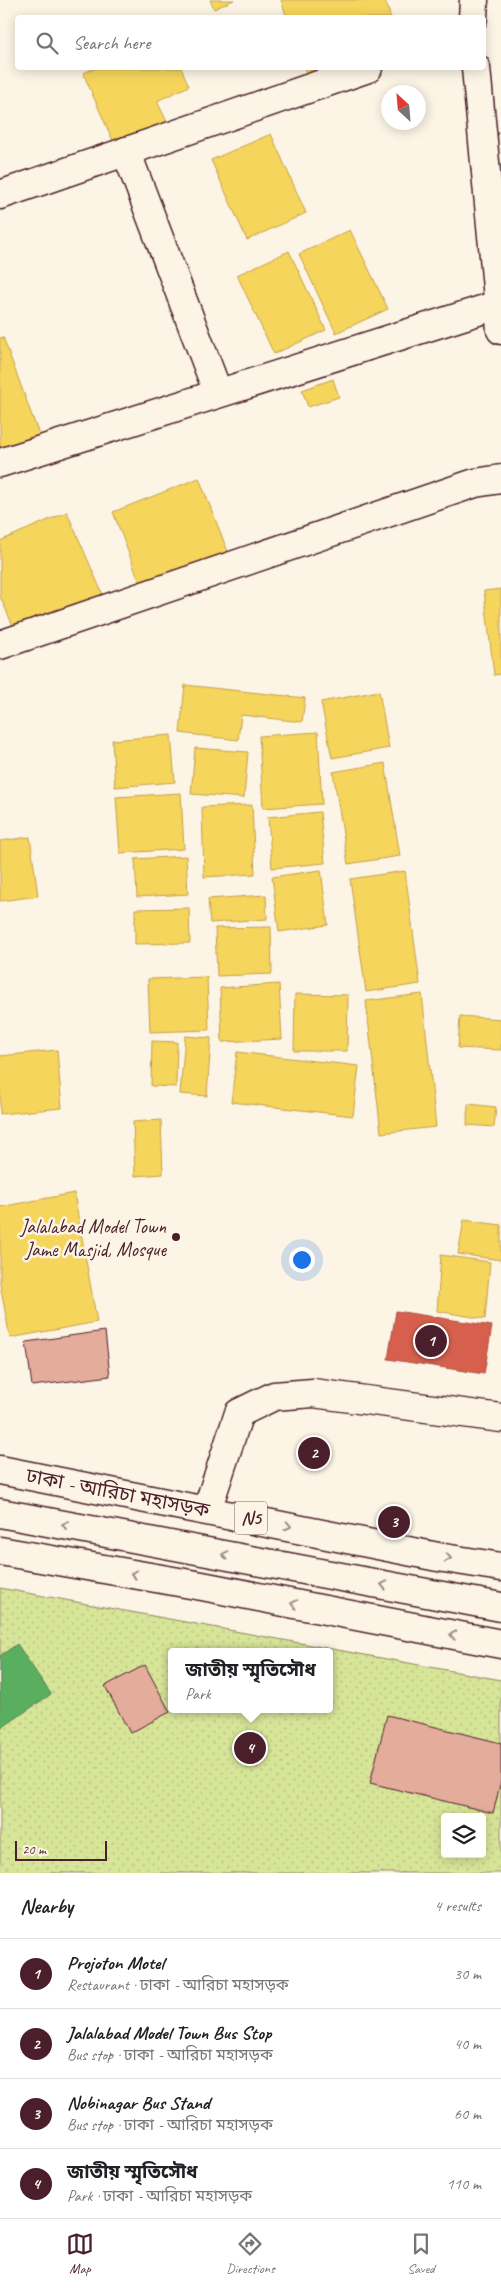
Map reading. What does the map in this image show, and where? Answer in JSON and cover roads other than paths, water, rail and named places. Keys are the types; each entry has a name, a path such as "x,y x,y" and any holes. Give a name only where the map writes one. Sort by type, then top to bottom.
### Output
{"main road":[{"path":"473,15 474,0"},
{"path":"0,195 362,70"},
{"path":"0,463 218,394 499,317 476,70"},
{"path":"126,151 218,394"},
{"path":"0,645 475,483 501,479"},
{"path":"207,1510 240,1413 274,1396 313,1392 501,1418"},
{"name":"ঢাকা - আরিচা মহাসড়ক","path":"0,1470 438,1557 501,1566"},
{"name":"N5","path":"0,1513 501,1607"},
{"path":"0,1551 212,1588 501,1644"}],"place":[{"name":"Jalalabad Model Town Jame Masjid, Mosque","path":"176,1237"},
{"name":"Projoton Motel","path":"431,1341"},
{"name":"Jalalabad Model Town Bus Stop","path":"314,1453"},
{"name":"Nobinagar Bus Stand","path":"394,1522"},
{"name":"জাতীয় স্মৃতিসৌধ","path":"250,1748"}]}
